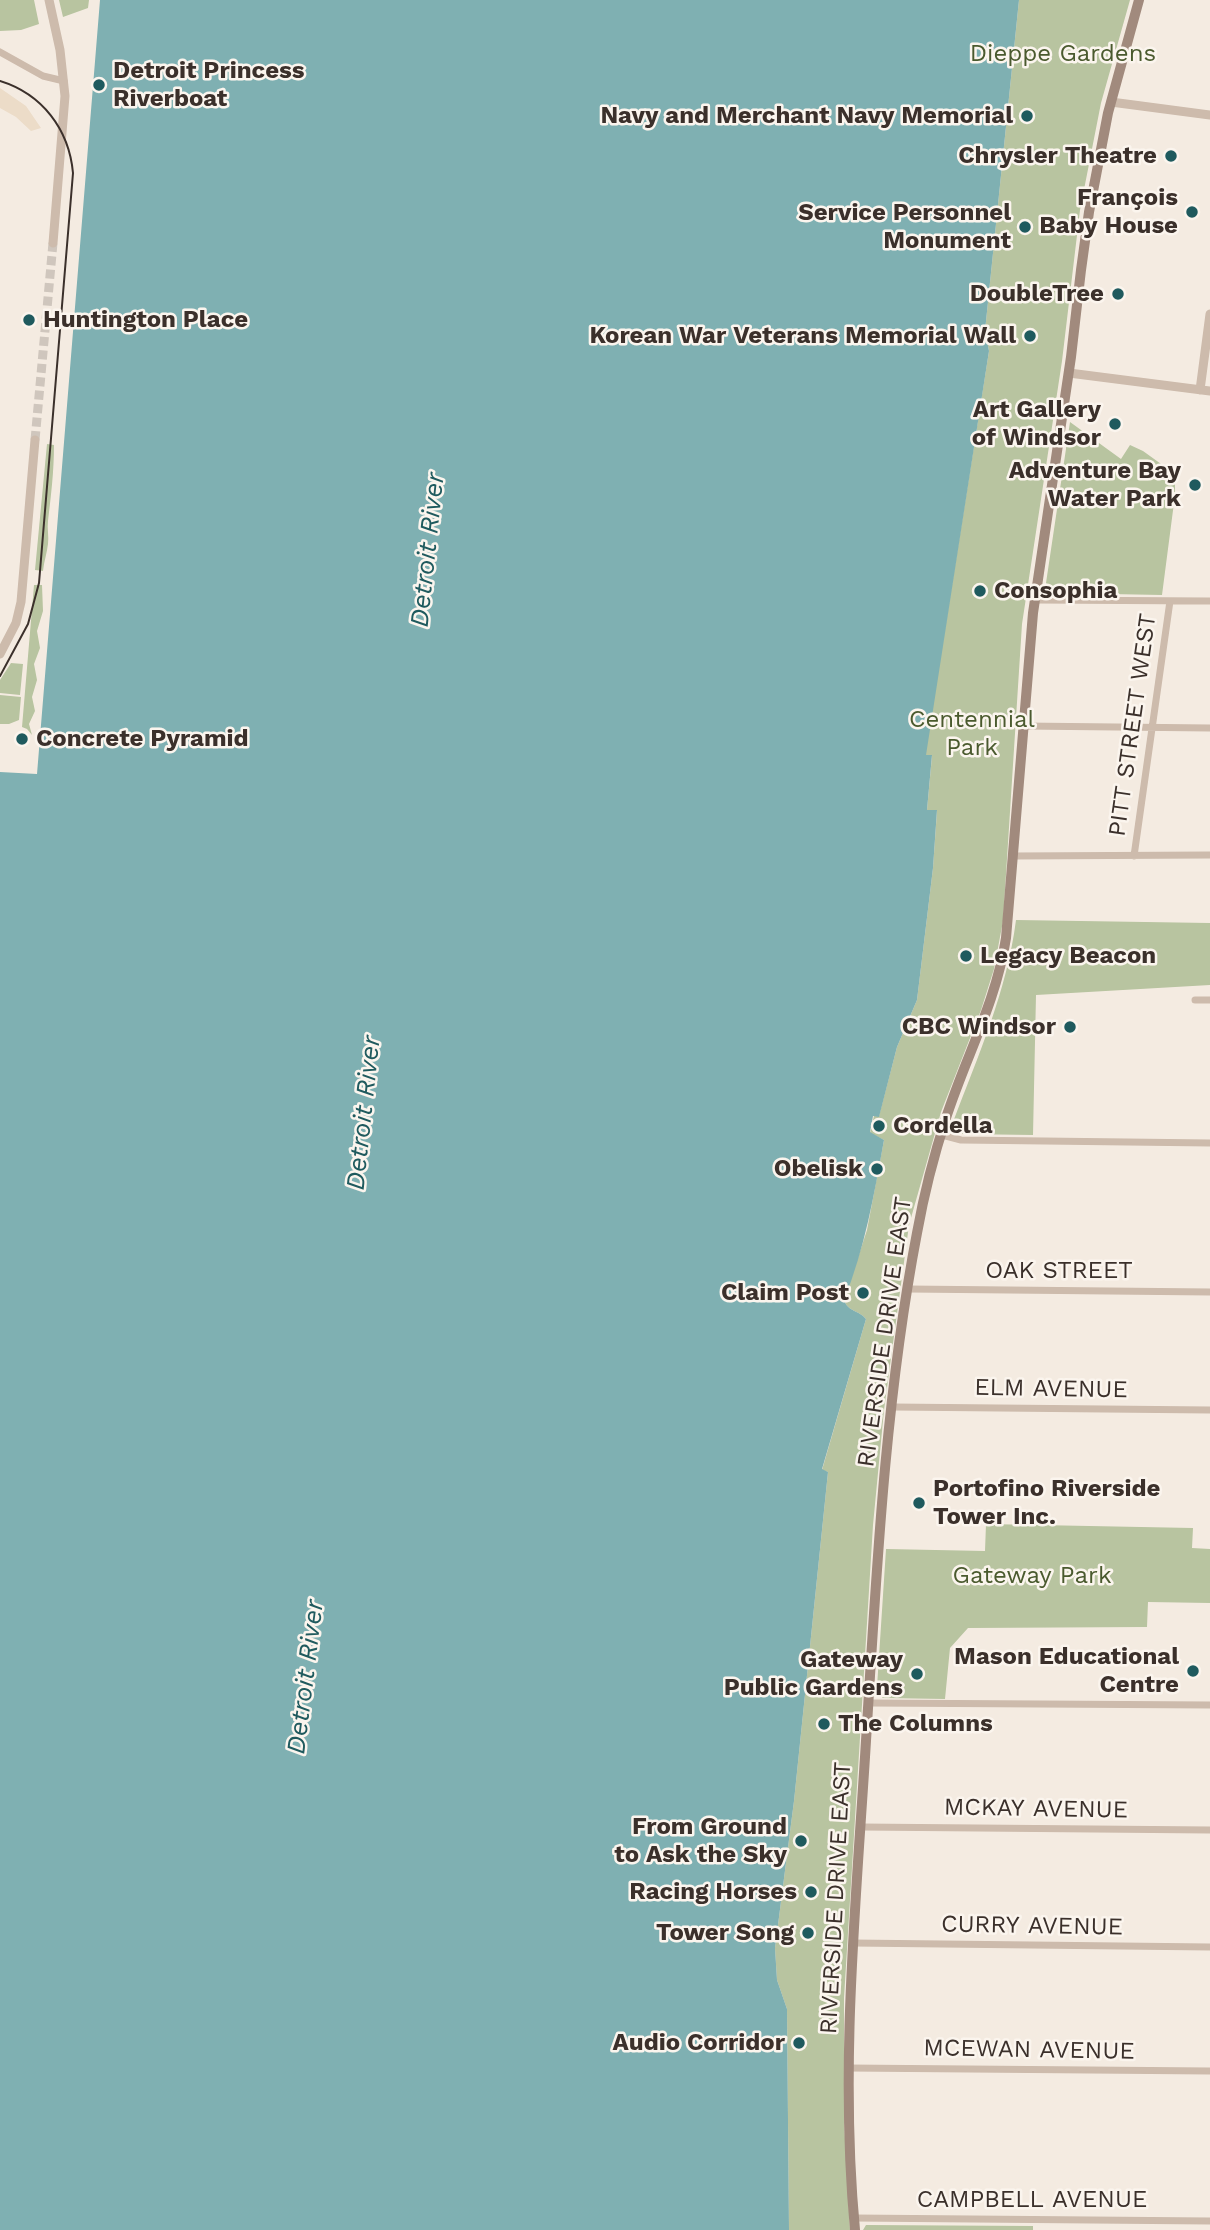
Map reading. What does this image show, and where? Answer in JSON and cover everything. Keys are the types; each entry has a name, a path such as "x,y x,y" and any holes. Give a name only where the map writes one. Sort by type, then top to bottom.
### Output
{"main road":[{"name":"RIVERSIDE DRIVE EAST","path":"855,2230 848,2068 853,1943 876,1584 892,1407 920,1218 942,1135 963,1072 992,1002 1002,966 1035,600 1069,373 1089,212 1111,102 1139,0"}],"street":[{"path":"49,0 64,81 62,151 53,243"},
{"path":"0,52 43,76 64,81"},
{"path":"1111,102 1210,115"},
{"path":"1199,390 1210,314"},
{"path":"1069,373 1210,391"},
{"path":"0,654 16,623 20,602 35,440"},
{"path":"1035,600 1210,601"},
{"name":"PITT STREET WEST","path":"1133,856 1170,601"},
{"path":"1023,726 1210,728"},
{"path":"1013,856 1210,855"},
{"path":"1195,1000 1210,1000"},
{"path":"942,1135 961,1140 1210,1143"},
{"name":"OAK STREET","path":"908,1289 1210,1292"},
{"name":"ELM AVENUE","path":"892,1407 1210,1410"},
{"path":"869,1703 1210,1705"},
{"name":"MCKAY AVENUE","path":"861,1827 1210,1830"},
{"name":"CURRY AVENUE","path":"853,1943 1210,1947"},
{"name":"MCEWAN AVENUE","path":"848,2068 1210,2071"},
{"name":"CAMPBELL AVENUE","path":"854,2218 1210,2221"}],"green space":[{"path":"0,0 34,0 39,24 21,30 0,31"},
{"path":"59,0 89,0 88,8 63,17"},
{"name":"Centennial Park","path":"1019,0 1130,0 1101,103 1080,210 1062,361 1022,624 1003,921 994,969 941,1112 909,1225 884,1410 873,1525 844,1998 844,2121 850,2230 789,2230 787,2009 777,1980 775,1948 794,1801 828,1472 822,1470 866,1319 848,1307 844,1300 867,1230 884,1140 870,1133 874,1116 879,1116 897,1047 917,1000 937,811 927,810 932,756 925,755 989,351 985,331"},
{"path":"1070,422 1121,459 1130,445 1175,474 1175,495 1162,595 1056,593 1049,590 1046,583"},
{"path":"47,444 54,445 54,455 48,544 43,571 35,570"},
{"path":"34,585 42,585 43,611 37,631 40,648 34,664 37,680 32,697 35,711 29,724 32,735 22,727"},
{"path":"11,663 23,664 20,695 0,693 0,680"},
{"path":"0,695 21,697 19,720 0,724"},
{"path":"1016,920 1210,923 1210,985 1036,995 1033,1135 962,1134 954,1128 953,1122 999,998"},
{"name":"Gateway Park","path":"986,1524 1193,1528 1192,1548 1210,1549 1210,1603 1148,1602 1147,1627 968,1628 950,1648 945,1699 883,1698 878,1694 877,1687 886,1549 985,1551"},
{"path":"866,2225 1033,2226 1033,2230 863,2230"}],"shaded area":[{"path":"0,88 26,106 41,128 31,131 16,117 0,108"}],"water":[{"name":"Detroit River","path":"100,0 1019,0 985,331 989,351 926,755 932,755 927,810 937,810 917,1000 897,1047 879,1117 873,1116 870,1132 884,1140 863,1241 844,1300 848,1307 866,1319 822,1469 828,1472 794,1801 775,1948 777,1980 787,2009 789,2230 0,2230 0,772 37,774"}],"tunnel":[{"path":"35,440 53,243"}],"tram line":[{"path":"0,81 29,95 51,115 66,142 73,173 39,583 28,624 0,676"}],"place":[{"name":"Detroit Princess Riverboat","path":"99,85"},
{"name":"Navy and Merchant Navy Memorial","path":"1027,116"},
{"name":"Chrysler Theatre","path":"1171,156"},
{"name":"François Baby House","path":"1192,212"},
{"name":"Service Personnel Monument","path":"1025,227"},
{"name":"DoubleTree","path":"1118,294"},
{"name":"Huntington Place","path":"29,320"},
{"name":"Korean War Veterans Memorial Wall","path":"1030,336"},
{"name":"Art Gallery of Windsor","path":"1115,424"},
{"name":"Adventure Bay Water Park","path":"1195,485"},
{"name":"Consophia","path":"980,591"},
{"name":"Concrete Pyramid","path":"22,739"},
{"name":"Legacy Beacon","path":"966,956"},
{"name":"CBC Windsor","path":"1070,1027"},
{"name":"Cordella","path":"879,1126"},
{"name":"Obelisk","path":"877,1169"},
{"name":"Claim Post","path":"863,1293"},
{"name":"Portofino Riverside Tower Inc.","path":"919,1503"},
{"name":"Mason Educational Centre","path":"1193,1671"},
{"name":"Gateway Public Gardens","path":"917,1674"},
{"name":"The Columns","path":"824,1724"},
{"name":"From Ground to Ask the Sky","path":"801,1841"},
{"name":"Racing Horses","path":"811,1892"},
{"name":"Tower Song","path":"808,1933"},
{"name":"Audio Corridor","path":"799,2043"}],"park label":[{"name":"Dieppe Gardens","path":"1063,54"}]}
